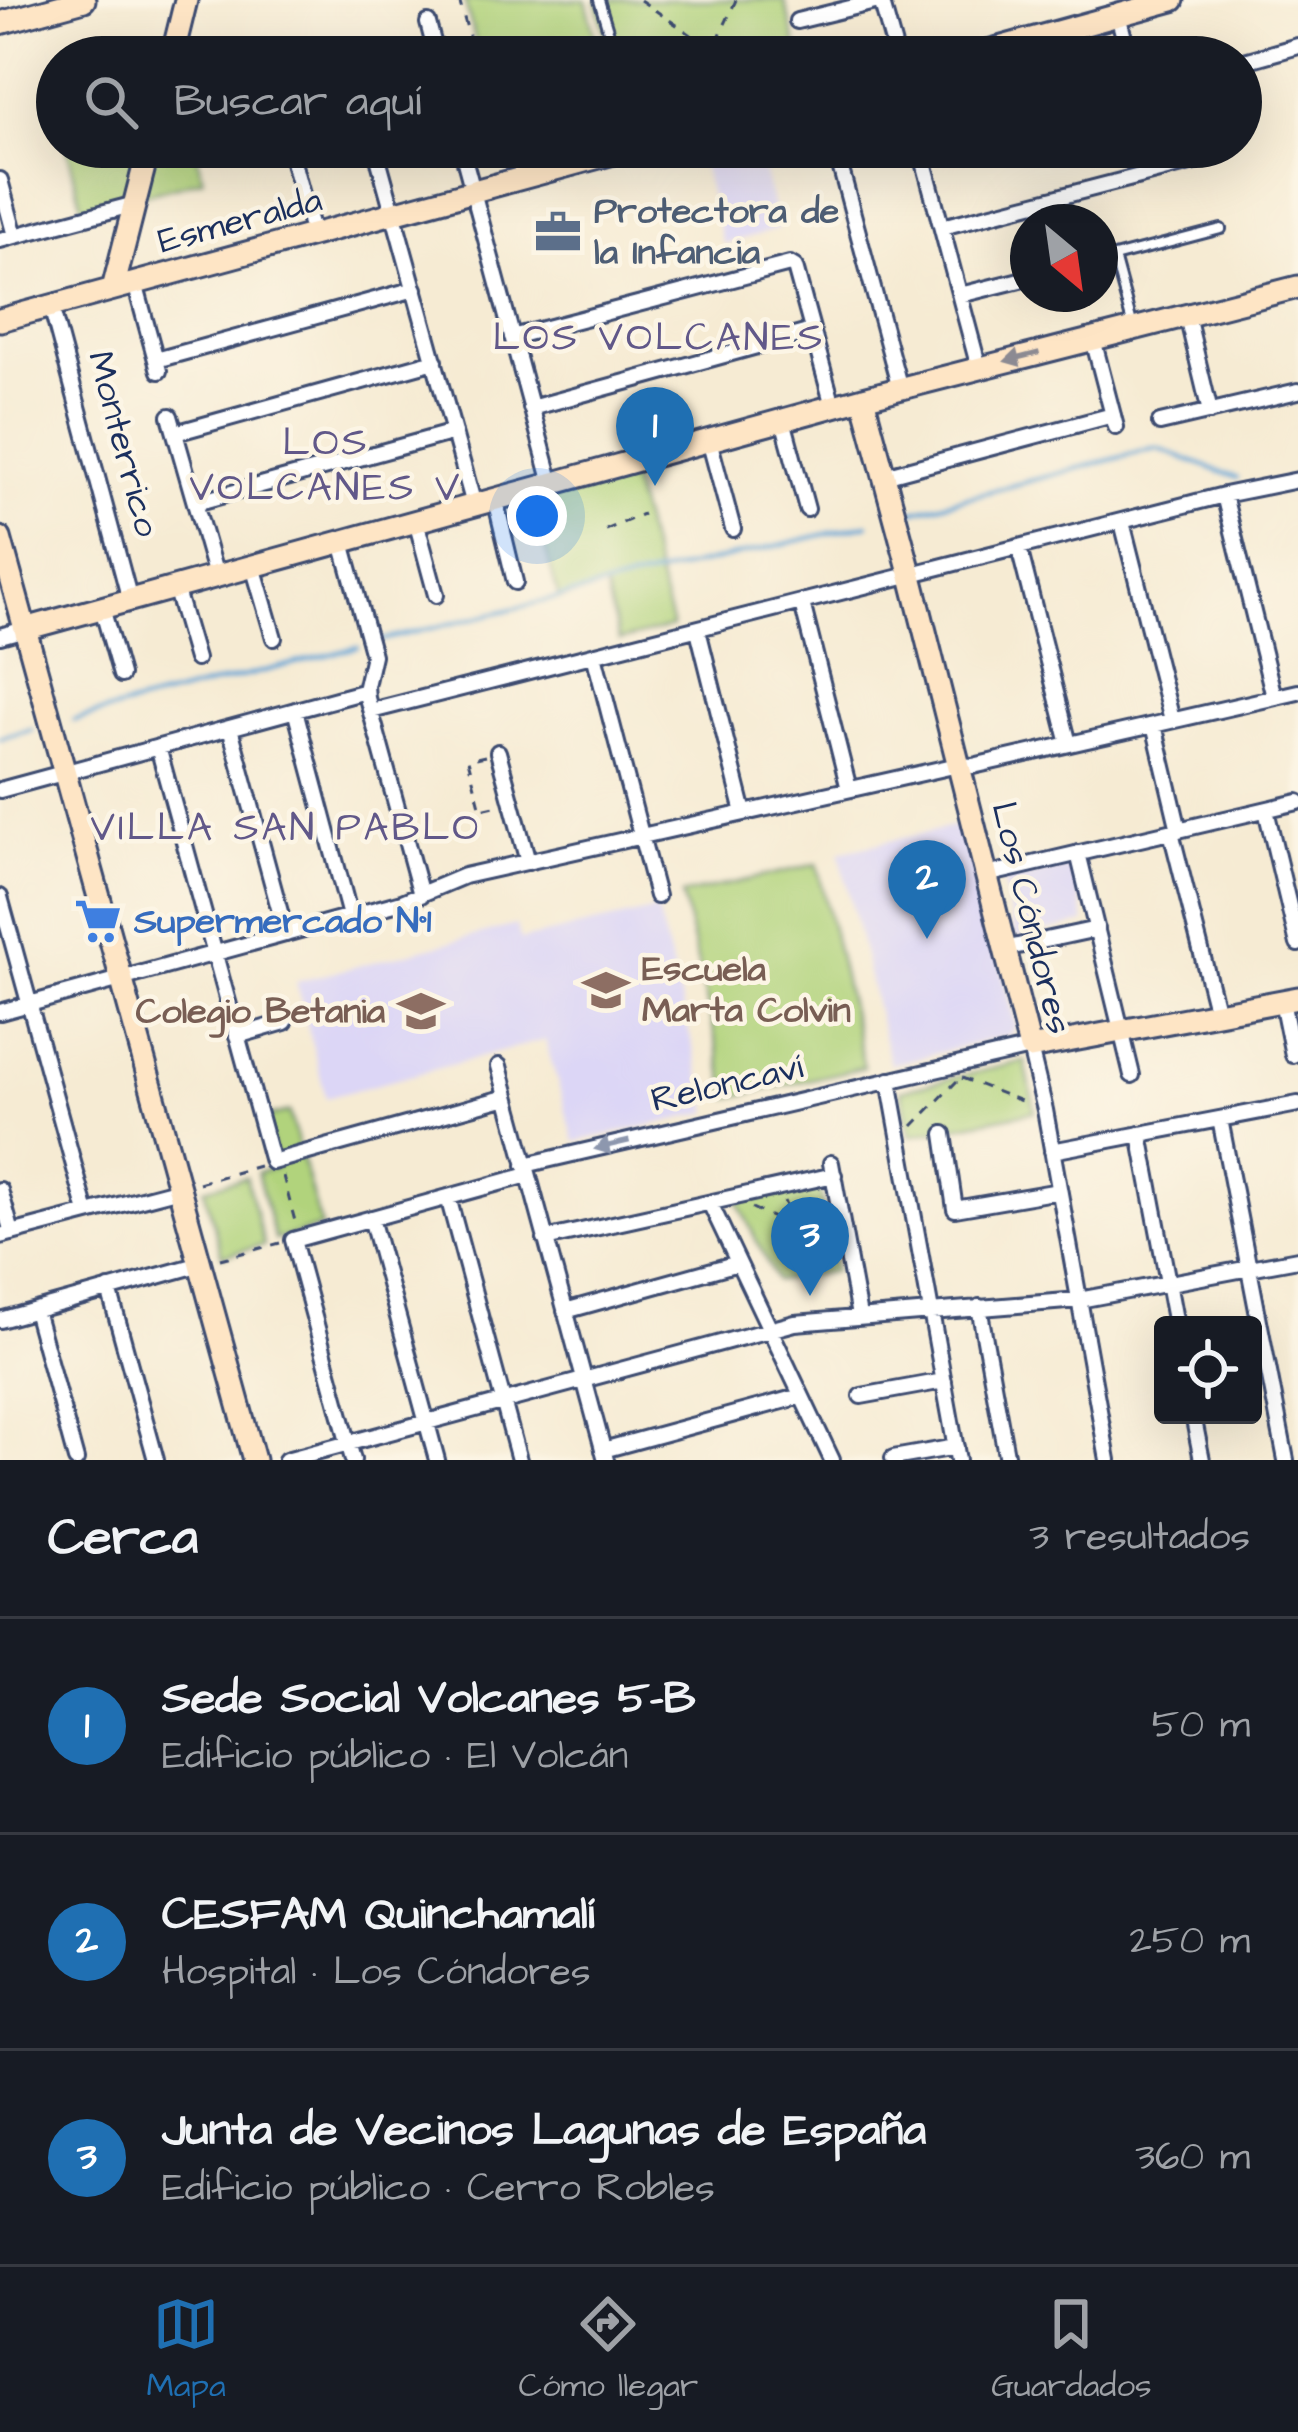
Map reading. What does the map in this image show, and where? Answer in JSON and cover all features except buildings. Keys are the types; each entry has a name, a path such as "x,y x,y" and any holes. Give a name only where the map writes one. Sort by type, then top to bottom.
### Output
{"street":[{"path":"177,36 186,0"},
{"path":"797,22 882,0 891,36"},
{"path":"1042,36 1173,0"},
{"path":"0,23 73,1"},
{"path":"1118,15 1124,36"},
{"path":"428,23 431,36"},
{"path":"1262,56 1298,46"},
{"path":"144,168 124,286 157,366 415,289"},
{"path":"295,168 313,235"},
{"path":"381,168 454,432 515,582"},
{"path":"467,168 552,484"},
{"name":"Esmeralda","path":"0,320 558,168"},
{"path":"841,168 899,388"},
{"path":"929,168 979,368"},
{"path":"942,227 1171,168"},
{"path":"0,180 7,238 135,204"},
{"path":"512,337 793,265 833,406"},
{"path":"960,295 1010,282"},
{"path":"0,636 899,388 1298,287"},
{"name":"Monterrico","path":"52,306 130,600"},
{"path":"1187,316 1210,412"},
{"path":"531,408 812,331"},
{"path":"884,476 1114,421 1093,339"},
{"path":"175,433 434,361"},
{"path":"1160,423 1298,391"},
{"name":"Los Cóndores","path":"863,398 1045,1110 1108,1460"},
{"path":"170,416 215,576"},
{"path":"783,420 807,509"},
{"path":"195,502 454,432"},
{"path":"709,440 733,529"},
{"path":"371,712 1298,480"},
{"path":"1225,495 1274,697"},
{"path":"416,521 436,595"},
{"path":"1122,522 1172,720"},
{"path":"0,538 254,1460"},
{"path":"342,542 373,655 366,692 422,896"},
{"path":"1019,548 1069,744"},
{"path":"253,566 274,638"},
{"path":"176,587 196,659"},
{"path":"802,603 849,789"},
{"path":"102,608 121,675"},
{"path":"698,630 744,813"},
{"path":"594,656 657,896"},
{"path":"0,790 366,692"},
{"path":"0,1012 422,896 458,878 1298,692"},
{"path":"295,710 350,916"},
{"path":"1154,724 1217,1013"},
{"path":"230,728 286,934"},
{"path":"158,747 275,1161 507,1097"},
{"path":"498,752 528,862"},
{"path":"986,875 1298,802"},
{"path":"1266,809 1298,944"},
{"path":"1078,854 1132,1075"},
{"path":"0,897 87,1213"},
{"path":"1004,949 1096,929"},
{"path":"1290,999 1293,1055"},
{"name":"Reloncaví","path":"296,1239 527,1170 889,1080 1290,999"},
{"path":"237,1036 285,1022"},
{"path":"499,1066 604,1455 802,1396"},
{"path":"889,1080 957,1454 893,1458"},
{"path":"1052,1150 1298,1104"},
{"path":"1220,1119 1286,1460"},
{"path":"944,1133 955,1209 1059,1192"},
{"path":"1140,1134 1174,1316"},
{"path":"545,1239 779,1187 832,1169 859,1316"},
{"path":"0,1190 6,1234 180,1189"},
{"path":"448,1197 520,1460"},
{"path":"710,1202 829,1460"},
{"path":"371,1218 437,1460"},
{"path":"296,1239 353,1460"},
{"path":"286,1460 770,1328 817,1319 1079,1300 1298,1259"},
{"path":"565,1311 738,1263"},
{"path":"0,1320 201,1264"},
{"path":"109,1289 156,1460"},
{"path":"979,1307 1007,1460"},
{"path":"35,1310 76,1460"},
{"path":"860,1396 944,1381"},
{"path":"1195,1424 1202,1460"}],"lane":[{"path":"599,0 610,36"},
{"path":"1133,329 1114,257 1221,229"}],"path":[{"path":"459,0 470,36"},
{"path":"640,0 693,36"},
{"path":"719,36 736,0"},
{"path":"606,530 644,514"},
{"path":"498,752 468,760 481,809 512,801"},
{"path":"900,1139 961,1078 1045,1110"},
{"path":"180,1189 275,1161 296,1239 201,1264"},
{"path":"779,1187 808,1261 849,1262"},
{"path":"736,1197 795,1228 841,1215"}],"shaded area":[{"path":"703,168 763,168 779,229 723,244"},
{"path":"966,824 1016,1025 1010,1035 890,1065 839,852"},
{"path":"1073,866 1085,923 1015,938 1003,881"},
{"path":"657,910 710,1112 575,1142 545,1040 326,1098 296,982 516,925 521,940"}],"green space":[{"path":"464,0 586,0 595,36 474,36"},
{"path":"596,0 784,0 794,36 605,36"},
{"path":"72,168 200,168 203,179 83,211"},
{"path":"629,473 672,627 619,641 605,587 559,599 532,499"},
{"path":"817,864 864,1067 729,1098 682,895"},
{"path":"1025,1061 1035,1111 911,1135 901,1090"},
{"path":"289,1112 321,1227 275,1240 257,1173 277,1167 264,1118"},
{"path":"246,1177 264,1245 222,1256 204,1188"},
{"path":"815,1188 820,1192 834,1271 776,1281 737,1200"}],"waterway":[{"path":"907,513 1156,448 1237,478"},
{"path":"382,640 868,524"},
{"path":"74,720 358,647"},
{"path":"0,738 32,730"}],"place":[{"name":"Protectora de la Infancia","path":"558,232"},
{"name":"Sede Social Volcanes 5-B","path":"655,486"},
{"name":"Supermercado N°1","path":"98,921"},
{"name":"CESFAM Quinchamalí","path":"927,939"},
{"name":"Escuela Marta Colvin","path":"606,990"},
{"name":"Colegio Betania","path":"421,1011"},
{"name":"Junta de Vecinos Lagunas de España","path":"810,1296"}],"district":[{"name":"LOS VOLCANES","path":"659,339"},
{"name":"LOS VOLCANES V","path":"326,466"},
{"name":"VILLA SAN PABLO","path":"286,829"}]}
